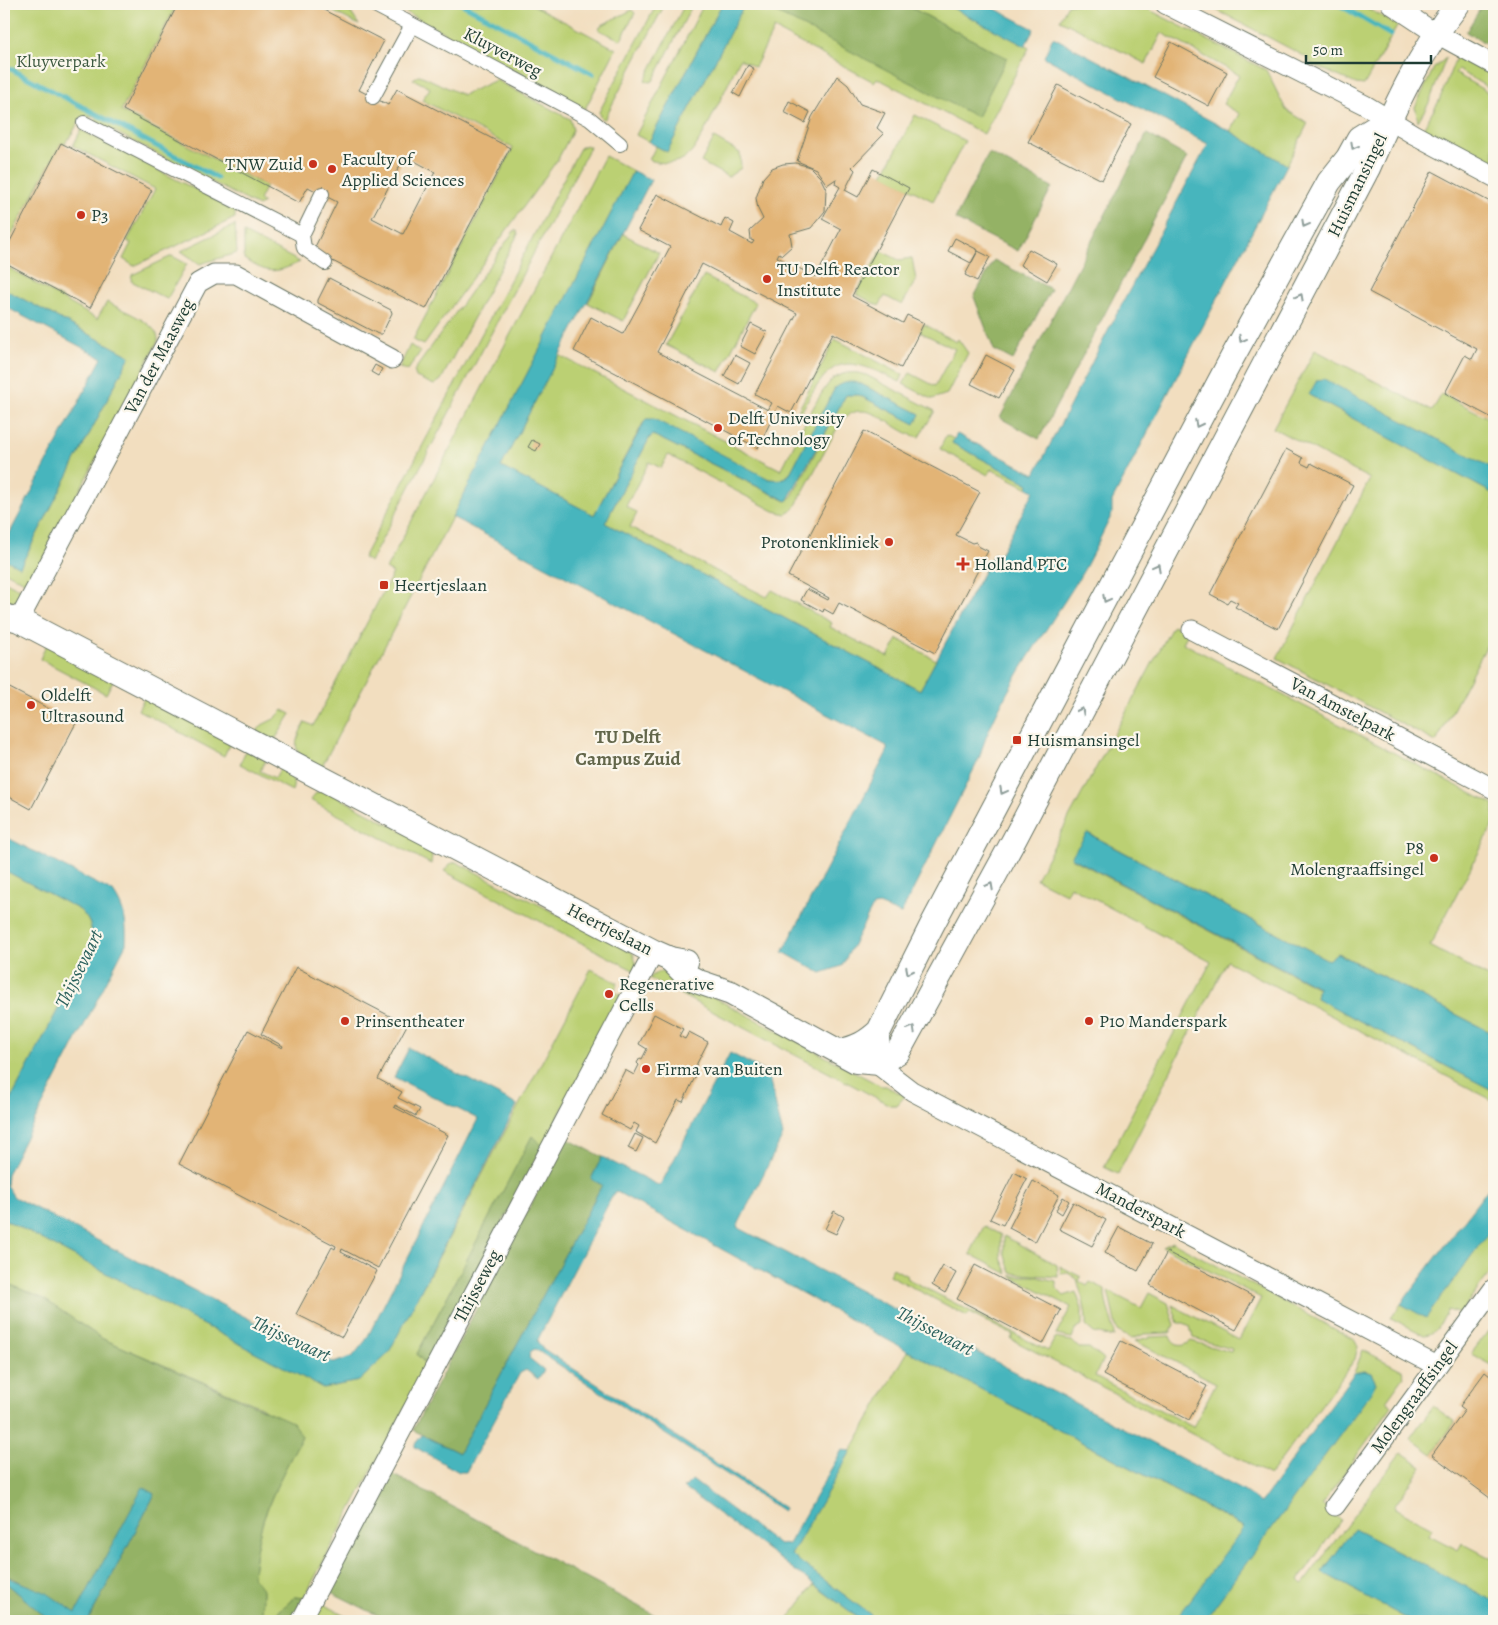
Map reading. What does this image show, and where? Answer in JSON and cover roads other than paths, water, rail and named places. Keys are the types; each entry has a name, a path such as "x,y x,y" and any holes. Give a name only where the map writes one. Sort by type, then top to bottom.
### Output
{"street":[{"name":"Kluyverweg","path":"373,4 590,119 620,144"},
{"path":"1165,4 1365,106 1494,177"},
{"path":"1391,4 1435,32 1494,65"},
{"path":"1435,32 1438,4"},
{"path":"1388,120 1435,32 1458,4"},
{"path":"373,97 412,25"},
{"name":"Huismansingel","path":"879,1031 936,918 1232,358 1329,182 1348,158 1359,138 1388,120"},
{"name":"Huismansingel","path":"880,1063 892,1057 903,1045 985,894 1368,168 1388,120"},
{"path":"84,123 302,235"},
{"path":"322,194 302,235 304,248 325,263"},
{"name":"Van der Maasweg","path":"9,614 198,283 214,274 236,274 392,359"},
{"name":"Heertjeslaan","path":"9,614 662,956 687,976 708,987 731,993 856,1061 880,1063"},
{"name":"Van Amstelpark","path":"1192,630 1494,788"},
{"name":"Thijsseweg","path":"301,1621 662,956"},
{"path":"840,1051 855,1048 879,1031"},
{"path":"879,1031 880,1063"},
{"name":"Manderspark","path":"880,1063 885,1072 912,1091 1437,1366"},
{"name":"Molengraaffsingel","path":"1335,1506 1494,1288"}],"water":[{"path":"722,4 745,4 667,152 649,142"},
{"path":"945,4 986,4 1034,29 1025,46"},
{"path":"1053,37 1230,131 1287,165 1112,501 1112,514 1090,559 1021,670 996,715 979,759 901,914 879,905 873,906 842,966 821,973 783,952 887,752 887,746 452,517 633,171 651,180 501,467 594,515 646,419 654,419 769,479 780,480 789,475 835,388 841,384 851,382 861,384 920,414 915,424 859,395 846,395 787,501 653,435 650,437 605,523 920,690 994,553 999,556 1034,491 1028,488 1029,484 952,443 957,434 1035,474 1115,317 1208,144 1044,57"},
{"path":"4,289 130,356 20,567 4,559 4,544 102,358 4,306"},
{"path":"1324,379 1494,469 1494,494 1309,395 1317,380"},
{"path":"1087,833 1328,960 1337,953 1494,1034 1494,1091 1316,998 1318,987 1071,857"},
{"path":"4,836 113,892 123,911 126,930 126,944 7,1174 6,1185 14,1197 334,1363 353,1356 366,1340 478,1119 394,1077 409,1048 517,1105 388,1354 359,1381 323,1388 4,1219 4,1113 91,946 92,930 87,918 80,910 4,870"},
{"name":"Thijssevaart","path":"730,1053 768,1073 783,1135 737,1227 1242,1490 1261,1503 1354,1373 1364,1371 1371,1373 1376,1383 1370,1394 1204,1621 1175,1621 1244,1527 908,1351 615,1191 537,1341 542,1348 784,1508 783,1511 535,1349 530,1352 529,1358 544,1370 538,1379 526,1370 520,1373 466,1472 459,1472 415,1447 415,1444 422,1435 459,1453 602,1185 591,1179 602,1157 660,1186"},
{"path":"1494,1181 1494,1225 1426,1318 1401,1304"},
{"path":"842,1450 851,1451 791,1555 879,1621 863,1621 684,1488 692,1480 779,1545 788,1544"},
{"path":"143,1487 155,1494 88,1621 50,1621 4,1581 4,1576 47,1593 76,1613"},
{"path":"1354,1529 1494,1601 1494,1621 1411,1621 1322,1572"}],"waterway":[{"path":"462,4 593,74"},
{"path":"1338,4 1391,35"},
{"path":"9,68 217,178"}],"place":[{"name":"TNW Zuid","path":"313,164"},
{"name":"Faculty of Applied Sciences","path":"332,169"},
{"name":"P3","path":"81,215"},
{"name":"TU Delft Reactor Institute","path":"767,279"},
{"name":"Delft University of Technology","path":"718,428"},
{"name":"Protonenkliniek","path":"889,542"},
{"name":"Holland PTC","path":"963,564"},
{"name":"Heertjeslaan","path":"384,585"},
{"name":"Oldelft Ultrasound","path":"31,705"},
{"name":"Huismansingel","path":"1017,740"},
{"name":"P8 Molengraaffsingel","path":"1434,858"},
{"name":"Regenerative Cells","path":"609,994"},
{"name":"Prinsentheater","path":"345,1021"},
{"name":"P10 Manderspark","path":"1089,1021"},
{"name":"Firma van Buiten","path":"646,1069"}],"district":[{"name":"TU Delft Campus Zuid","path":"628,748"}],"park label":[{"name":"Kluyverpark","path":"61,61"}]}
